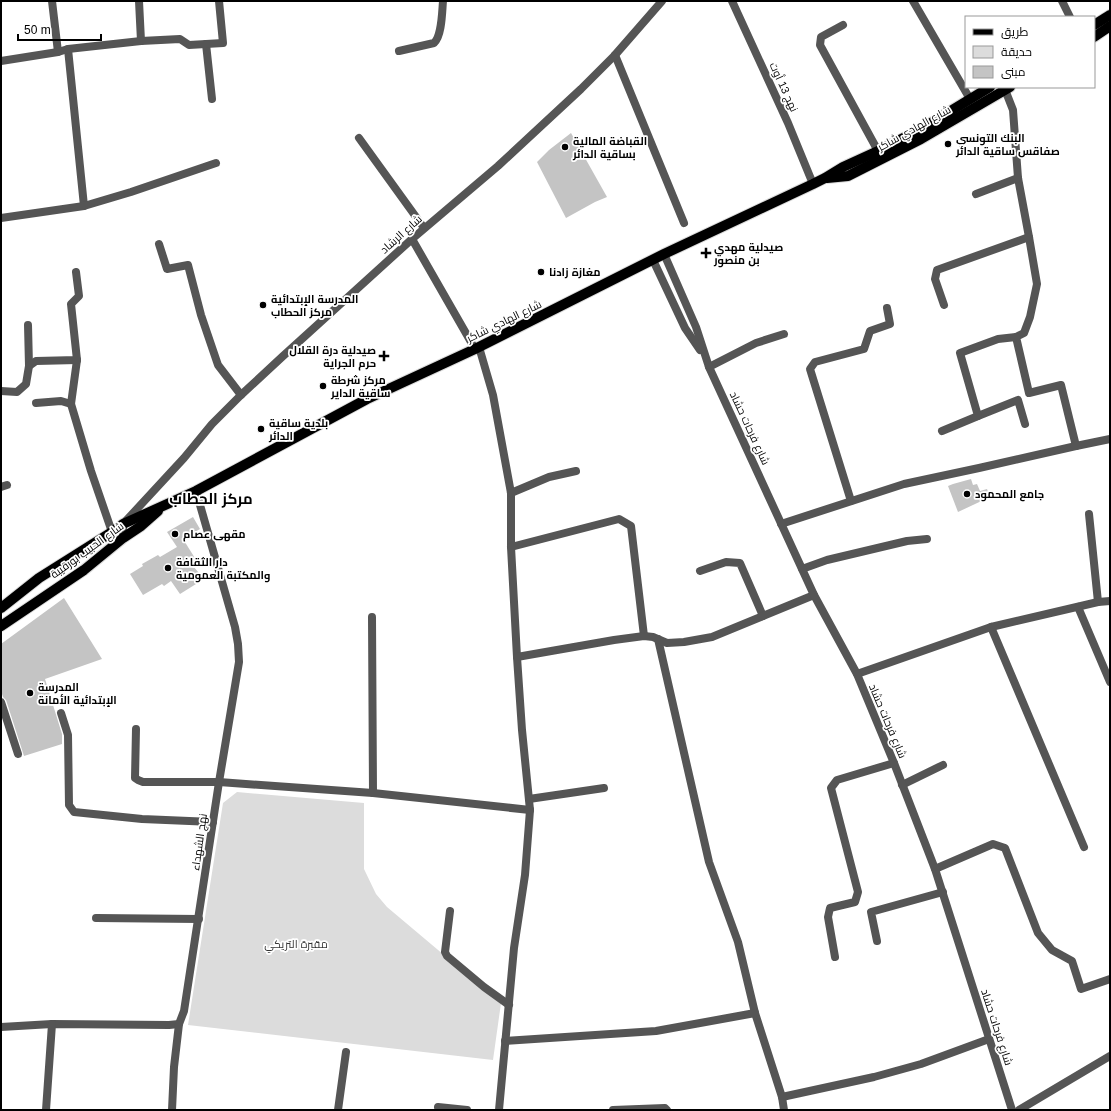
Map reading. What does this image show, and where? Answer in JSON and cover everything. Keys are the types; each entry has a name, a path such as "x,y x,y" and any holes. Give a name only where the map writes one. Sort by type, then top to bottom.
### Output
{"main road":[{"path":"1095,24 1110,15"},
{"path":"1095,36 1110,26"},
{"name":"شارع الهادي شاكر","path":"196,491 367,399 477,348 664,254 825,178 843,167 921,128 988,88"},
{"name":"شارع الهادي شاكر","path":"825,178 848,176 921,139 1006,88"},
{"name":"شارع الحبيب بورقيبة","path":"1,608 39,578 123,524 196,491"},
{"name":"شارع الحبيب بورقيبة","path":"1,626 84,570 123,538 141,526 164,505"}],"street":[{"path":"52,1 58,52"},
{"path":"139,1 141,41"},
{"path":"1,61 68,49 141,41 180,39 189,45 223,42 219,1"},
{"path":"399,50 434,43 438,40 443,1"},
{"name":"شارع الرشاد","path":"123,524 184,458 212,424 241,395 424,228 498,166 576,94 616,55 662,1"},
{"name":"نهج 13 أوت","path":"732,1 788,123 813,184"},
{"path":"913,1 970,99"},
{"path":"1062,1 1070,16"},
{"path":"843,25 822,37 820,45 878,150"},
{"path":"206,44 212,99"},
{"path":"68,49 84,206"},
{"path":"616,55 684,224"},
{"path":"978,416 960,354 998,339 1016,337 1024,334 1030,316 1037,284 1030,237 1018,178 1013,110 1006,88"},
{"path":"359,138 424,228"},
{"path":"1,218 84,206 131,192 216,163"},
{"path":"976,194 1018,178"},
{"path":"944,304 935,279 937,270 1030,237"},
{"path":"412,239 477,348 493,394 510,492 511,547 517,657 530,810 524,875 514,948 500,1110"},
{"path":"159,244 167,269 188,265 201,315 218,365 241,395"},
{"name":"شارع فرحات حشاد","path":"664,254 696,327 709,367 814,595 857,674 894,764 935,868 1012,1110"},
{"name":"شارع فرحات حشاد","path":"653,260 685,328 705,357"},
{"path":"76,272 79,296 71,304 78,360 71,404 91,471 112,532"},
{"path":"851,501 810,369 815,362 864,349 870,331 890,324 887,308"},
{"path":"1,391 17,392 26,384 29,366 28,325"},
{"path":"709,367 756,343 784,334"},
{"path":"1016,337 1030,393 1061,385 1076,446"},
{"path":"29,366 36,361 78,360"},
{"path":"942,431 1018,400 1025,424"},
{"path":"36,403 61,402 71,404"},
{"path":"782,524 904,484 1110,439"},
{"path":"510,492 549,477 576,471"},
{"name":"شارع الرشاد","path":"141,526 141,515 157,486"},
{"name":"نهج الشهداء","path":"172,1110 174,1067 179,1024 184,1011 219,782 240,662 235,627 196,491"},
{"path":"1089,514 1098,602"},
{"path":"511,547 619,519 631,526 644,636"},
{"path":"123,524 123,538"},
{"path":"802,569 834,558 907,541 927,539"},
{"path":"700,571 726,562 740,563 763,616"},
{"path":"517,657 644,636 653,637 667,644 712,637 814,595"},
{"path":"857,674 991,627 1098,602 1110,601"},
{"path":"1078,607 1110,682"},
{"path":"372,617 373,793"},
{"path":"991,627 1084,847"},
{"path":"658,640 709,862 738,942 755,1013 782,1097 784,1110"},
{"path":"1,702 18,754"},
{"path":"62,713 68,735 69,805 74,812 142,819 213,822"},
{"path":"136,728 135,778 143,782 219,782 373,793 530,810"},
{"path":"835,957 828,917 830,908 855,902 858,892 831,788 837,780 894,764"},
{"path":"902,785 943,765"},
{"path":"529,799 604,788"},
{"path":"935,868 994,844 1005,848 1038,933 1052,950 1072,961 1081,989 1110,979"},
{"path":"877,941 870,912 943,892"},
{"path":"450,911 445,952 447,956 484,987 509,1005"},
{"path":"96,918 199,919"},
{"path":"505,1042 656,1032 755,1013"},
{"path":"46,1110 52,1024"},
{"path":"1,1027 52,1024 179,1024"},
{"path":"782,1097 874,1077 921,1064 989,1039"},
{"path":"338,1110 346,1052"},
{"path":"1019,1110 1110,1056"},
{"path":"438,1107 467,1110"},
{"path":"613,1110 664,1108 668,1110"}],"green space":[{"name":"مقبرة التريكي","path":"237,792 364,803 364,869 376,894 387,907 501,1003 493,1060 188,1025 223,803"}],"building":[{"path":"571,133 607,197 566,218 537,162 549,150"},
{"path":"971,479 973,485 977,484 980,491 987,489 990,497 958,512 948,486"},
{"path":"193,517 200,529 183,539 198,563 193,566 204,579 180,594 171,581 164,586 162,584 143,595 130,574 143,566 142,564 158,555 160,557 177,547 167,532"},
{"path":"64,598 102,659 45,679 62,734 62,744 24,756 6,700 1,691 1,644"}],"place":[{"name":"البنك التونسي صفاقس ساقية الدائر","path":"948,144"},
{"name":"القباضة المالية بساقية الدائر","path":"565,147"},
{"name":"صيدلية مهدي بن منصور","path":"706,253"},
{"name":"مغازة زادنا","path":"541,272"},
{"name":"المدرسة الإبتدائية مركز الحطاب","path":"263,305"},
{"name":"صيدلية درة القلال حرم الجراية","path":"384,356"},
{"name":"مركز شرطة ساقية الداير","path":"323,386"},
{"name":"بلدية ساقية الدائر","path":"261,429"},
{"name":"جامع المحمود","path":"967,494"},
{"name":"مقهى عصام","path":"175,534"},
{"name":"دار الثقافة والمكتبة العمومية","path":"168,568"},
{"name":"المدرسة الإبتدائية الأمانة","path":"30,693"}],"district":[{"name":"مركز الحطاب","path":"211,499"}]}
